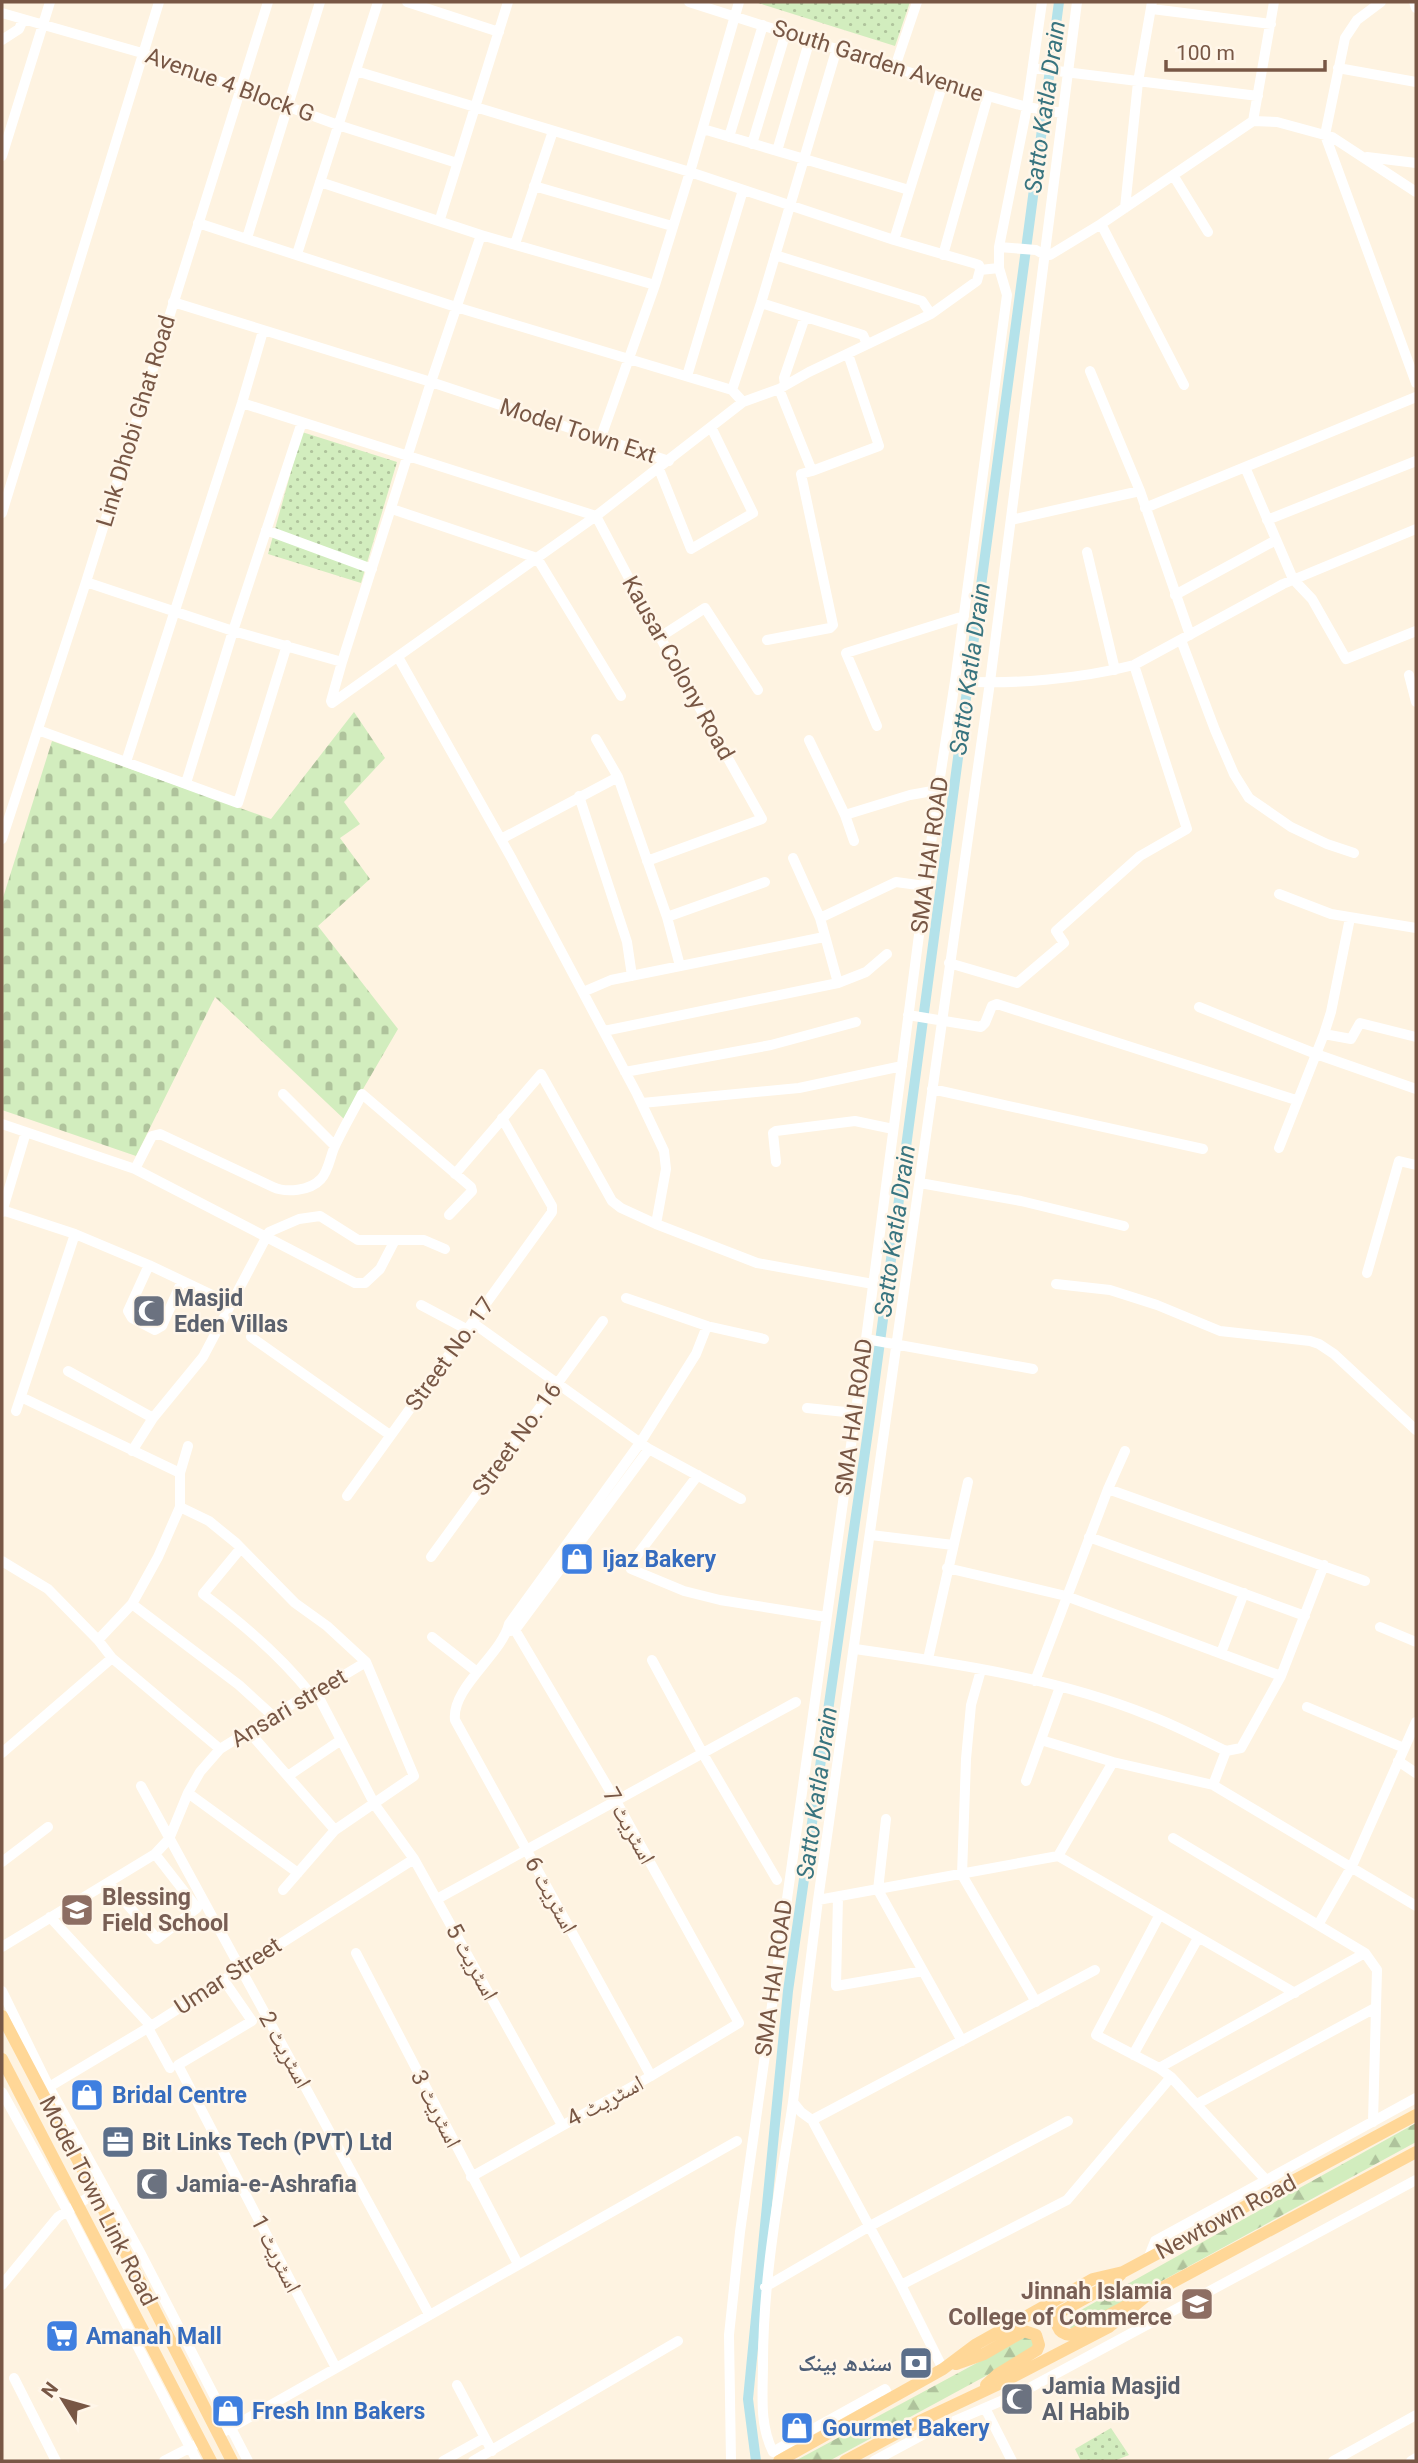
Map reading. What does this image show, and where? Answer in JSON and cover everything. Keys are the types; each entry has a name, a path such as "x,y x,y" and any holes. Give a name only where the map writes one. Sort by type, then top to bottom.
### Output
{"main road":[{"name":"Model Town Link Road","path":"2,2016 45,2089 95,2193 224,2432 233,2461"},
{"name":"Model Town Link Road","path":"2,2059 72,2207 195,2444 211,2461"},
{"name":"Newtown Road","path":"779,2461 795,2446 890,2399 943,2369 975,2344 1093,2279 1123,2272 1149,2259 1416,2115"},
{"name":"Newtown Road","path":"845,2461 1109,2327 1145,2297 1416,2152"},
{"path":"1123,2272 1111,2284 1060,2314 1057,2324 1059,2330 1071,2336 1145,2297"},
{"path":"943,2369 984,2354 1024,2331 1036,2334 1039,2344 1037,2350 998,2374 978,2392"}],"street":[{"path":"2,156 50,2"},
{"path":"2,513 159,2"},
{"name":"Link Dhobi Ghat Road","path":"2,839 86,582 268,2"},
{"path":"247,238 320,2"},
{"path":"296,254 378,2"},
{"path":"407,2 499,32"},
{"path":"440,219 508,2"},
{"name":"South Garden Avenue","path":"689,2 943,83 1031,108 1059,112"},
{"path":"601,437 690,172 739,2"},
{"path":"895,67 917,2"},
{"name":"SMA HAI ROAD","path":"731,2461 729,2335 740,2232 855,1413 869,1340 873,1284 902,1066 912,1016 938,790 961,681 964,616 1007,295 999,268 999,247 1031,108 1042,2"},
{"path":"795,2446 773,2452 765,2437 762,2336 765,2287 871,1535 894,1344 920,1184 938,1020 949,962 986,682 1011,520 1039,252 1064,73 1077,2"},
{"path":"1381,2 1357,20 1345,38 1325,135 1416,383"},
{"path":"1414,2 1416,8"},
{"path":"1125,208 1138,82 1152,5 1271,24"},
{"path":"1253,121 1275,5"},
{"name":"Avenue 4 Block G","path":"2,13 142,53 338,125 457,163"},
{"path":"2,40 19,29 23,20"},
{"path":"729,137 763,25"},
{"path":"752,144 786,32"},
{"path":"777,151 810,39"},
{"path":"732,390 761,303 837,48"},
{"path":"1339,68 1416,82"},
{"path":"1037,69 1258,96"},
{"path":"356,71 690,172 894,240 974,262 979,265 980,270 999,268"},
{"path":"894,240 943,83"},
{"path":"943,255 988,96"},
{"path":"999,247 1050,255 1101,224 1253,121 1277,122 1340,141 1416,192"},
{"path":"703,129 909,190"},
{"path":"515,244 553,131"},
{"path":"1364,157 1416,163"},
{"path":"1173,175 1208,232"},
{"path":"320,181 440,219 481,235 654,285"},
{"path":"534,186 672,226"},
{"path":"687,376 743,190"},
{"path":"198,223 456,307 732,390 743,402"},
{"path":"1101,224 1184,385"},
{"path":"481,235 430,382 342,662 332,703 596,516 668,461"},
{"path":"775,255 922,301 932,314"},
{"name":"Model Town Ext","path":"173,302 430,382 668,461 743,402 782,387 932,314 976,281 980,270"},
{"path":"761,303 863,335 867,344"},
{"path":"805,317 782,387 812,471"},
{"path":"126,762 263,331"},
{"path":"767,640 830,628 833,625 801,474 879,446 848,355"},
{"path":"1090,371 1140,491 1175,595 1185,638 1214,730 1234,774 1249,797 1291,827 1354,853"},
{"path":"1145,509 1416,397"},
{"path":"242,403 596,516"},
{"path":"186,783 302,422"},
{"path":"659,469 691,549 753,513 711,427"},
{"path":"1267,520 1416,461"},
{"path":"1245,467 1293,579 1312,599 1346,659 1416,631"},
{"path":"1011,520 1140,491"},
{"path":"392,509 537,558 621,696"},
{"name":"Kausar Colony Road","path":"596,516 762,819 647,861"},
{"path":"961,681 986,682 1115,670 1134,665 1293,579 1416,529"},
{"path":"266,530 372,569"},
{"path":"1175,595 1276,540"},
{"path":"1087,552 1115,670"},
{"path":"86,582 233,631 342,662"},
{"path":"660,637 705,608 758,690"},
{"path":"877,726 846,653 964,616"},
{"path":"38,730 238,803 287,645"},
{"path":"398,657 501,839 642,1103 664,1151 666,1169 656,1224"},
{"path":"949,962 1017,983 1064,943 1056,931 1071,916 1140,856 1187,829 1134,665"},
{"path":"1409,675 1416,702"},
{"path":"596,739 618,777 667,917 680,966"},
{"path":"808,740 845,815 854,841"},
{"path":"501,839 618,777"},
{"path":"845,815 911,795 938,790"},
{"path":"579,796 626,942 632,976"},
{"path":"793,858 820,918 838,983"},
{"path":"667,917 765,882"},
{"path":"820,918 896,882 925,886"},
{"path":"1279,894 1331,914 1416,928"},
{"path":"1279,1148 1324,1034 1350,918"},
{"path":"583,992 611,980 824,937"},
{"path":"604,1031 838,983 866,972 887,954"},
{"path":"912,1016 981,1027 992,1006 997,1004 1296,1100"},
{"path":"1199,1007 1315,1054 1416,1088"},
{"path":"625,1072 771,1045 856,1022"},
{"path":"1324,1034 1351,1039 1360,1023 1416,1037"},
{"path":"642,1103 799,1088 902,1066"},
{"path":"455,1174 541,1074 612,1201 656,1224 764,1265 873,1284"},
{"path":"932,1089 1203,1149"},
{"path":"283,1094 335,1146"},
{"path":"135,1169 152,1136 160,1134 273,1188 301,1189 320,1180 362,1094 472,1189 449,1215"},
{"name":"Street No. 17","path":"347,1496 552,1212 552,1206 502,1118"},
{"path":"776,1161 773,1133 776,1131 855,1121 893,1129"},
{"path":"2,1124 135,1169 355,1283 365,1283 380,1269 395,1240"},
{"path":"26,1132 2,1211 75,1234 231,1304"},
{"path":"1367,1273 1399,1161 1416,1165"},
{"path":"920,1184 1021,1201 1124,1226"},
{"path":"131,1451 153,1418 204,1357 269,1232 299,1219 320,1216 358,1240 424,1240 445,1250"},
{"path":"16,1411 75,1234"},
{"path":"149,1265 128,1311 132,1318 155,1330 162,1326 182,1280"},
{"path":"1056,1284 1110,1290 1220,1331 1319,1344 1334,1354 1416,1430"},
{"path":"626,1298 707,1326 764,1339"},
{"path":"421,1306 470,1326 558,1383 644,1446 740,1499"},
{"name":"Street No. 16","path":"431,1557 603,1321"},
{"path":"432,1637 477,1672 511,1631 509,1623 644,1446 696,1354 707,1326"},
{"path":"251,1337 390,1435"},
{"path":"869,1340 1033,1369"},
{"path":"68,1371 153,1418"},
{"path":"21,1397 180,1473"},
{"path":"807,1408 855,1413"},
{"path":"98,1640 132,1604 158,1557 180,1507 180,1473 188,1446"},
{"path":"1035,1681 1089,1536 1125,1451"},
{"path":"698,1475 632,1562 631,1569 696,1594 826,1617"},
{"path":"928,1659 968,1482"},
{"path":"1108,1489 1365,1581"},
{"path":"180,1507 209,1521 241,1548 295,1603 327,1626 366,1662 414,1776 335,1830 283,1889"},
{"path":"871,1535 953,1545"},
{"path":"1089,1536 1305,1616"},
{"name":"اسٹریٹ 5","path":"241,1548 203,1594 234,1617 290,1667 313,1692 375,1805 414,1859 562,2125"},
{"path":"2,1561 48,1589 112,1658 220,1749"},
{"path":"855,1649 928,1659 1060,1687 1148,1714 1226,1751 1241,1748 1281,1676 1324,1565"},
{"path":"947,1568 1066,1596 1281,1676"},
{"path":"1221,1653 1244,1594"},
{"path":"132,1604 239,1685 274,1717"},
{"path":"1380,1627 1416,1642"},
{"name":"اسٹریٹ 7","path":"511,1631 616,1801 739,2024"},
{"path":"2,1753 112,1658"},
{"path":"652,1660 777,1880"},
{"name":"Ansari street","path":"2,1947 155,1854 169,1839 200,1772 220,1749 241,1734 249,1732 366,1662"},
{"path":"981,1670 971,1705 966,1759 962,1875 1035,2002"},
{"name":"اسٹریٹ 6","path":"477,1672 456,1704 455,1720 651,2076"},
{"path":"1026,1781 1060,1687"},
{"path":"437,1899 796,1702"},
{"path":"1307,1707 1404,1748"},
{"path":"1318,1925 1352,1866 1416,1722"},
{"path":"249,1732 335,1830"},
{"path":"288,1776 341,1740"},
{"path":"1041,1740 1113,1762 1213,1785 1416,1906"},
{"path":"1213,1785 1226,1751"},
{"path":"1398,1761 1416,1773"},
{"path":"1058,1856 1113,1762"},
{"name":"اسٹریٹ 2","path":"141,1786 429,2314"},
{"path":"188,1793 298,1873"},
{"path":"886,1819 878,1889 962,2041"},
{"path":"2,1862 48,1827"},
{"path":"1173,1838 1365,1953 1377,1970 1373,2122"},
{"path":"110,1883 157,1939 197,1908 155,1854"},
{"path":"818,1900 1058,1856 1294,1993"},
{"name":"Umar Street","path":"45,2089 149,2027 414,1859"},
{"path":"838,1897 836,1986 923,1971"},
{"path":"1159,1916 1096,2035 1171,2077 1266,2180"},
{"name":"اسٹریٹ 1","path":"50,1917 149,2027 174,2067 336,2368"},
{"path":"1133,2055 1198,1938"},
{"name":"اسٹریٹ 3","path":"356,1953 518,2264"},
{"path":"1158,2068 1365,1953"},
{"path":"813,2120 1095,1970"},
{"path":"174,2067 252,2021 223,1979"},
{"path":"2,1991 45,2089 141,2254 224,2432 248,2461"},
{"path":"1197,2104 1375,2008"},
{"name":"اسٹریٹ 4","path":"471,2178 739,2024"},
{"path":"901,2285 1067,2200 1171,2077"},
{"path":"2,2092 72,2207"},
{"path":"1149,2259 1155,2241 1416,2098"},
{"path":"793,2102 813,2120 943,2369"},
{"path":"765,2287 870,2226 1068,2121"},
{"path":"224,2432 737,2141"},
{"path":"874,2461 924,2434 1022,2392 1416,2180"},
{"path":"2,2284 58,2217 95,2193"},
{"path":"473,2461 678,2341"},
{"path":"1014,2376 1022,2392"},
{"path":"14,2378 56,2461"},
{"path":"457,2385 492,2451"},
{"path":"985,2408 1012,2461"},
{"path":"1333,2461 1416,2415"},
{"path":"918,2422 924,2434"},
{"path":"443,2461 484,2438"},
{"path":"164,2461 195,2444 197,2461"},
{"path":"1411,2461 1416,2458"}],"green space":[{"path":"755,2 910,2 895,46"},
{"path":"302,432 397,462 361,583 268,554"},
{"path":"354,712 385,758 344,802 360,824 340,838 370,879 318,926 398,1029 345,1120 215,997 136,1156 2,1110 2,901 52,741 271,819"},
{"path":"1416,2123 1416,2142 1076,2328 1067,2325 1067,2319 1072,2315"},
{"path":"1025,2337 1031,2338 1034,2344 1030,2352 829,2461 795,2461"},
{"path":"1111,2428 1129,2455 1114,2461 1081,2461 1075,2449"}],"waterway":[{"name":"Satto Katla Drain","path":"756,2461 748,2399 788,1991 869,1424 1059,2"}],"place":[{"name":"Masjid Eden Villas","path":"149,1311"},
{"name":"Ijaz Bakery","path":"577,1559"},
{"name":"Blessing Field School","path":"77,1910"},
{"name":"Bridal Centre","path":"87,2095"},
{"name":"Bit Links Tech (PVT) Ltd","path":"118,2142"},
{"name":"Jamia-e-Ashrafia","path":"152,2184"},
{"name":"Jinnah Islamia College of Commerce","path":"1197,2304"},
{"name":"Amanah Mall","path":"62,2336"},
{"name":"سندھ بینک","path":"916,2363"},
{"name":"Jamia Masjid Al Habib","path":"1017,2399"},
{"name":"Fresh Inn Bakers","path":"228,2411"},
{"name":"Gourmet Bakery","path":"797,2428"}]}
